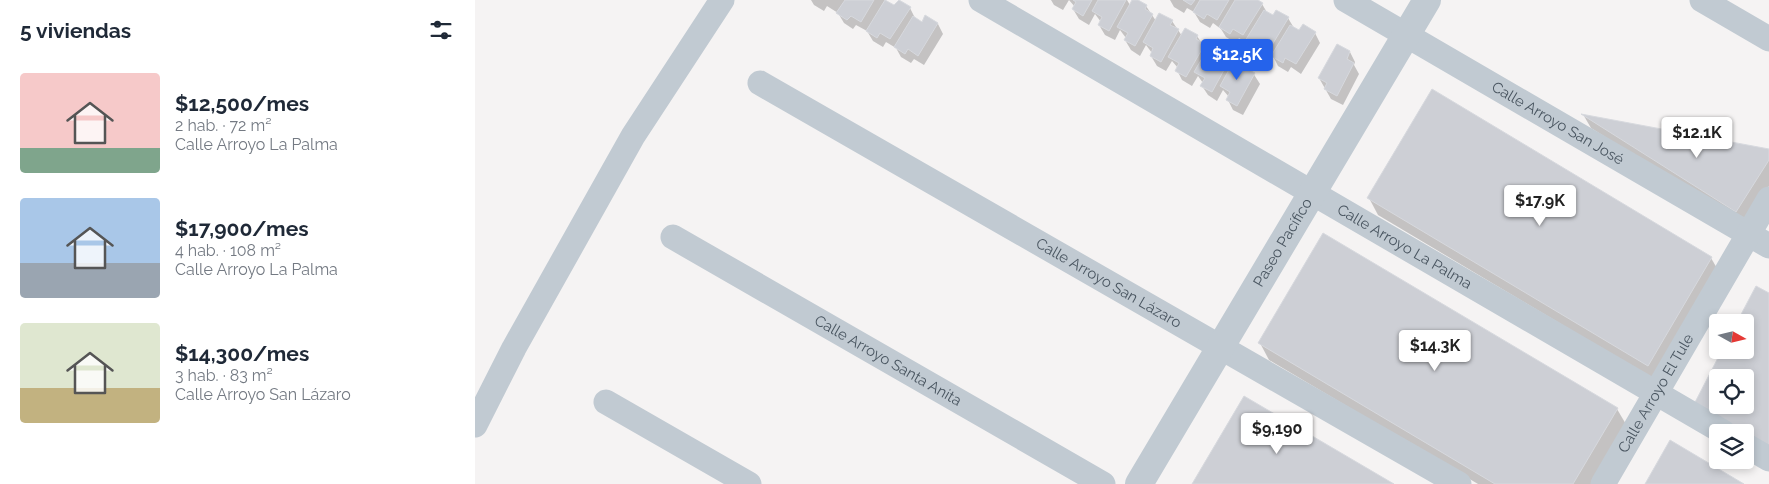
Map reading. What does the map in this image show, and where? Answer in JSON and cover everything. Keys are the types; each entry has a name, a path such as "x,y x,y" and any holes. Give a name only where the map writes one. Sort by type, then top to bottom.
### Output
{"street":[{"path":"475,425 514,348 633,136 722,0"},
{"name":"Calle Arroyo La Palma","path":"981,0 1709,424"},
{"name":"Calle Arroyo San José","path":"1346,0 1759,240"},
{"name":"Paseo Pacífico","path":"1139,484 1427,0"},
{"path":"1702,0 1769,39"},
{"name":"Calle Arroyo San Lázaro","path":"760,83 1459,484"},
{"name":"Calle Arroyo El Tule","path":"1603,484 1655,393 1759,240 1769,199"},
{"name":"Calle Arroyo Santa Anita","path":"673,236 1103,484"},
{"path":"606,402 749,484"},
{"path":"1754,450 1769,459"}],"building":[{"path":"845,0 874,0 861,22 851,16 847,20 836,13"},
{"path":"885,0 894,5 899,0 911,7 890,39 880,33 877,38 866,31"},
{"path":"1073,0 1092,0 1083,16 1072,9 1076,2"},
{"path":"1098,0 1126,0 1109,31 1098,25 1102,17 1092,11"},
{"path":"1132,0 1138,0 1147,5 1145,9 1153,14 1135,46 1124,40 1128,33 1117,27"},
{"path":"1183,0 1195,0 1191,5"},
{"path":"1200,0 1229,0 1217,20 1207,14 1204,19 1193,12"},
{"path":"1235,0 1258,0 1263,3 1243,35 1233,29 1230,34 1219,27"},
{"path":"1264,10 1273,15 1276,10 1289,17 1269,50 1259,43 1256,48 1245,41"},
{"path":"1159,13 1173,20 1170,25 1179,29 1161,62 1150,56 1153,48 1143,42"},
{"path":"925,15 938,23 918,56 908,49 905,54 894,47 913,16 922,22"},
{"path":"1303,24 1316,32 1296,64 1285,58 1283,63 1271,56 1290,25 1299,30"},
{"path":"1185,28 1198,35 1196,39 1205,44 1186,77 1175,71 1179,63 1168,57"},
{"path":"1211,43 1224,50 1222,54 1230,59 1212,92 1200,86 1205,78 1194,72"},
{"path":"1337,44 1350,51 1347,59 1354,63 1337,96 1324,89 1327,83 1318,78"},
{"path":"1236,57 1249,64 1247,69 1255,73 1237,106 1226,100 1230,92 1220,86"},
{"path":"1432,89 1712,257 1648,366 1367,198"},
{"path":"1581,114 1769,149 1769,160 1736,212"},
{"path":"1323,233 1618,408 1573,484 1495,484 1258,343"},
{"path":"1756,286 1769,293 1769,454 1754,446 1754,424 1713,424 1690,412 1709,375 1709,414 1754,414 1754,369 1712,369 1717,359 1754,359 1754,314 1741,314"},
{"path":"1244,396 1394,484 1192,484"},
{"path":"1670,440 1709,463 1709,469 1719,469 1744,484 1645,484"}]}
